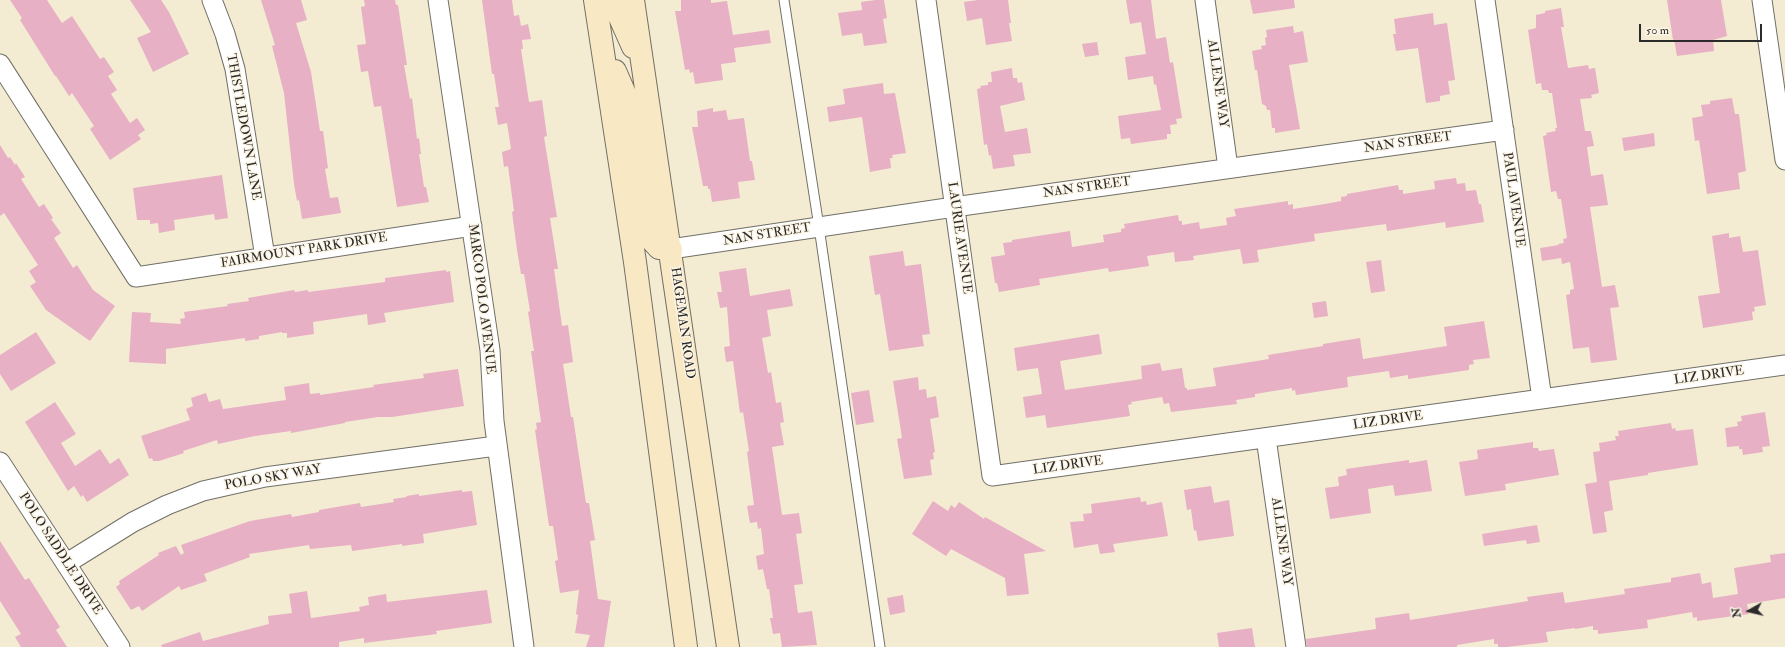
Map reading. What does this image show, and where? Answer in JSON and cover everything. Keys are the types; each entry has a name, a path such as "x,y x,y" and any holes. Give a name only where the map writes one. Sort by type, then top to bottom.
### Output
{"main road":[{"path":"595,0 635,262 686,647"},
{"path":"615,0 617,11 644,71"},
{"name":"HAGEMAN ROAD","path":"633,0 671,249 728,647"},
{"path":"601,39 625,94 649,237 659,248 671,249"}],"street":[{"name":"THISTLEDOWN LANE","path":"212,0 225,34 235,69 265,257"},
{"name":"MARCO POLO AVENUE","path":"438,0 490,350 496,446 524,647"},
{"name":"LAURIE AVENUE","path":"926,0 992,476"},
{"name":"ALLENE WAY","path":"1205,0 1228,168"},
{"name":"PAUL AVENUE","path":"1485,0 1542,399"},
{"path":"1762,0 1785,160"},
{"name":"FAIRMOUNT PARK DRIVE","path":"0,64 136,277 472,226"},
{"name":"NAN STREET","path":"671,249 954,206 1504,130"},
{"name":"LIZ DRIVE","path":"992,476 1785,365"},
{"name":"ALLENE WAY","path":"1266,438 1296,647"},
{"name":"POLO SKY WAY","path":"67,564 133,522 167,505 204,491 265,477 496,446"},
{"name":"POLO SADDLE DRIVE","path":"0,462 120,647"}],"lane":[{"path":"784,0 819,227 880,647"}],"building":[{"path":"10,0 47,0 62,23 72,16 100,59 104,57 114,72 108,76 117,90 111,94 130,123 137,118 145,130 138,135 141,139 110,160 90,129 94,126 72,93 69,96 55,76 20,20 22,18"},
{"path":"130,0 161,0 169,12 189,54 153,72 137,38 151,32"},
{"path":"261,0 301,0 307,20 296,23 311,72 320,131 323,131 328,168 325,169 330,198 338,197 341,213 302,219 299,200 297,201 294,184 284,93 272,46 275,45"},
{"path":"364,0 395,0 396,5 398,5 407,65 404,65 410,99 412,98 417,139 419,138 421,154 419,154 424,187 426,187 429,202 397,207 381,106 374,107 368,71 361,72 357,45 366,44 361,7 365,6"},
{"path":"482,0 512,0 514,16 519,15 521,26 528,24 531,39 522,40 523,49 521,49 529,102 542,100 547,136 544,137 557,217 550,218 558,269 554,269 562,326 568,325 573,362 563,364 571,417 573,417 586,503 589,503 595,540 590,541 598,599 611,601 604,647 586,647 590,635 575,633 578,615 576,614 579,590 560,593 555,561 558,560 553,526 549,526 535,430 537,429 536,423 541,422 531,351 534,351 528,312 530,311 524,274 521,274 517,250 508,166 504,167 502,152 511,149 507,123 498,125 495,107 499,107 494,74 492,74"},
{"path":"681,0 711,0 711,3 727,1 733,35 769,30 771,43 734,48 736,62 721,64 723,80 695,84 693,72 690,73 689,69 685,70 675,11 681,11"},
{"path":"884,0 887,18 883,19 887,43 864,46 862,33 842,36 838,13 862,10 861,2"},
{"path":"978,0 1008,0 1011,23 1009,23 1012,41 986,45 982,18 967,21 964,2"},
{"path":"1126,0 1151,0 1156,39 1166,37 1170,63 1173,62 1182,118 1176,119 1177,124 1170,125 1171,134 1167,134 1167,139 1131,144 1130,138 1121,139 1118,116 1161,110 1153,76 1128,80 1125,57 1146,54 1141,22 1130,24"},
{"path":"1250,0 1294,0 1295,8 1253,14"},
{"path":"1667,0 1721,0 1727,36 1713,40 1714,51 1677,56"},
{"path":"1561,8 1564,27 1561,27 1568,68 1588,65 1589,69 1595,68 1599,93 1591,95 1592,98 1580,99 1585,131 1591,131 1594,146 1587,147 1591,176 1603,174 1608,205 1590,207 1602,287 1615,285 1619,307 1610,308 1617,360 1591,363 1589,347 1573,349 1566,295 1570,294 1570,290 1574,289 1570,262 1562,264 1561,258 1542,261 1540,248 1559,245 1558,244 1564,243 1563,239 1567,238 1561,199 1558,199 1556,191 1551,192 1543,136 1547,135 1546,133 1556,131 1555,128 1557,128 1552,93 1549,93 1548,90 1542,90 1541,83 1536,84 1528,30 1536,28 1536,15 1545,13 1545,11"},
{"path":"1433,13 1434,25 1447,23 1455,80 1448,81 1450,94 1440,96 1440,101 1426,103 1418,48 1396,51 1393,34 1396,34 1394,19"},
{"path":"1293,26 1294,33 1303,31 1308,62 1289,65 1300,129 1275,133 1275,128 1272,128 1270,110 1267,110 1266,106 1262,104 1257,70 1255,70 1252,51 1262,49 1261,46 1266,45 1266,30"},
{"path":"1097,42 1099,55 1085,57 1082,44"},
{"path":"1012,68 1013,78 1017,78 1018,83 1022,82 1025,100 1000,106 1005,132 1027,128 1031,153 1013,155 1015,166 993,169 991,155 989,156 987,144 984,145 977,89 981,88 980,86 988,85 988,82 992,82 991,72"},
{"path":"883,83 884,94 895,93 906,153 892,155 893,158 890,158 891,168 870,172 862,117 829,122 827,107 845,104 843,89"},
{"path":"1732,98 1735,114 1739,114 1746,171 1738,173 1740,189 1707,194 1699,140 1695,141 1692,118 1703,116 1701,105 1710,104 1710,101"},
{"path":"713,108 713,112 726,110 728,120 744,118 750,161 752,161 755,180 738,182 740,198 712,202 710,189 708,189 708,186 703,186 692,127 698,127 697,111"},
{"path":"1654,133 1655,146 1624,151 1622,138"},
{"path":"0,145 8,158 10,157 15,165 16,163 25,177 21,179 39,207 44,204 53,218 51,219 61,233 54,238 73,268 77,265 93,290 115,306 90,341 46,310 30,286 36,282 29,271 38,265 4,213 0,216"},
{"path":"222,175 228,218 215,220 214,214 174,220 175,230 159,233 158,223 150,224 150,220 137,220 133,188"},
{"path":"1456,178 1457,184 1465,183 1466,191 1476,190 1479,204 1481,204 1484,222 1446,228 1445,222 1387,231 1386,224 1314,234 1315,241 1257,250 1259,262 1243,264 1240,249 1193,256 1194,260 1175,262 1174,252 1147,256 1149,266 1109,272 1108,268 1039,279 1040,285 999,292 997,283 995,283 991,257 1005,255 1003,243 1012,242 1012,240 1070,231 1072,247 1104,242 1103,235 1121,232 1121,229 1125,228 1124,224 1178,215 1179,221 1182,221 1182,225 1199,222 1200,229 1227,225 1226,218 1236,216 1234,209 1288,201 1288,205 1293,204 1293,209 1341,201 1341,197 1347,196 1347,194 1398,185 1399,190 1403,190 1403,194 1435,189 1434,181"},
{"path":"1729,233 1729,238 1740,236 1743,252 1758,250 1766,305 1754,307 1755,311 1752,312 1753,320 1703,328 1698,296 1720,293 1712,236"},
{"path":"903,251 905,266 921,264 930,334 922,335 924,346 889,351 880,294 875,295 869,256"},
{"path":"1381,260 1385,291 1371,293 1366,262"},
{"path":"746,268 750,296 790,289 793,306 767,310 771,336 762,338 768,373 771,372 776,403 781,402 784,422 780,423 784,445 772,447 782,515 799,513 802,533 796,534 803,584 794,585 798,613 812,611 817,645 782,647 780,633 773,634 770,618 773,618 769,589 767,589 763,569 758,570 756,556 764,554 761,528 758,529 757,522 750,523 747,506 754,505 747,452 749,451 743,412 740,413 733,361 726,362 724,347 730,346 727,307 720,308 717,292 722,292 719,272"},
{"path":"446,270 446,272 450,271 454,302 384,313 386,322 368,325 367,314 313,322 314,334 287,338 287,333 282,332 259,336 259,339 245,341 245,338 166,349 166,364 129,362 132,312 151,313 150,322 181,324 180,319 185,318 184,312 228,306 227,304 249,301 248,298 294,290 295,292 308,290 308,292 385,282 385,278"},
{"path":"1326,301 1328,316 1314,318 1312,303"},
{"path":"1484,321 1490,358 1473,360 1474,364 1469,365 1469,370 1408,379 1408,375 1390,378 1389,371 1347,377 1348,387 1296,395 1295,390 1292,391 1292,388 1255,394 1255,397 1236,400 1237,404 1171,412 1169,403 1164,404 1162,397 1131,402 1132,404 1128,405 1130,416 1047,428 1045,415 1026,418 1023,397 1042,394 1038,368 1017,371 1014,348 1099,334 1102,354 1060,361 1065,390 1142,379 1141,366 1160,363 1162,371 1182,368 1185,388 1187,388 1187,390 1216,386 1213,368 1269,359 1268,355 1323,346 1323,344 1360,338 1363,359 1447,346 1444,327"},
{"path":"36,332 56,363 11,391 0,374 0,355"},
{"path":"458,369 464,406 392,417 378,417 345,422 291,433 291,431 255,436 218,444 217,440 183,451 184,453 159,461 153,461 152,458 149,459 141,436 190,420 186,409 193,406 191,398 206,393 209,402 220,399 223,409 286,400 284,387 309,383 310,394 320,393 320,395 374,387 373,385 424,378 423,374"},
{"path":"918,377 919,390 926,389 927,398 936,396 939,417 930,419 935,452 933,453 934,459 930,460 932,475 904,479 897,439 902,438 893,381"},
{"path":"869,390 874,422 856,425 851,393"},
{"path":"55,402 76,434 61,443 75,466 100,449 110,464 119,458 129,475 87,502 83,495 81,497 74,486 68,491 25,422"},
{"path":"1765,412 1770,446 1762,447 1763,452 1743,455 1742,449 1739,449 1739,446 1727,447 1725,428 1738,426 1737,422 1742,421 1741,416"},
{"path":"1671,423 1672,429 1675,428 1676,431 1693,429 1698,465 1609,481 1613,510 1604,512 1607,532 1593,534 1585,484 1597,482 1593,452 1600,451 1599,443 1616,440 1615,436 1619,436 1618,431"},
{"path":"1533,442 1533,448 1538,448 1539,451 1554,449 1559,475 1505,484 1506,490 1465,496 1459,462 1478,459 1477,450"},
{"path":"1409,460 1409,463 1427,460 1432,491 1395,496 1393,485 1368,489 1371,513 1330,519 1325,488 1339,486 1338,477 1347,475 1346,469"},
{"path":"1211,486 1214,503 1229,500 1234,536 1198,541 1196,530 1194,531 1191,509 1187,510 1184,490"},
{"path":"462,490 462,492 472,491 477,525 423,534 424,543 402,546 402,544 352,551 351,545 310,549 309,545 249,554 250,557 204,574 207,581 181,590 179,586 142,611 139,606 131,610 116,587 120,584 119,581 159,555 158,553 176,546 181,555 184,553 181,545 250,521 291,514 292,517 319,512 319,510 360,503 361,507 394,502 393,499 419,494 419,496"},
{"path":"1140,497 1141,502 1146,501 1147,505 1162,502 1168,536 1113,544 1115,552 1100,554 1098,544 1074,548 1070,522 1084,521 1083,514 1092,513 1091,504"},
{"path":"933,501 948,511 951,505 955,508 959,502 984,519 985,517 1046,551 1024,554 1029,594 1007,596 1005,578 951,549 946,556 912,534"},
{"path":"1537,525 1540,542 1527,544 1526,540 1484,546 1482,534"},
{"path":"0,541 25,580 29,578 60,627 56,630 67,647 21,647 15,637 21,634 0,601"},
{"path":"1785,553 1785,598 1747,604 1749,614 1697,621 1697,617 1693,618 1692,612 1647,620 1648,628 1598,634 1598,630 1593,630 1593,626 1575,628 1546,632 1548,642 1507,647 1498,647 1498,644 1494,644 1494,639 1457,645 1457,647 1307,647 1306,639 1376,629 1375,618 1409,613 1410,620 1528,601 1527,597 1563,592 1565,603 1625,594 1624,589 1671,582 1671,578 1700,573 1702,584 1711,582 1713,598 1738,594 1734,568 1771,562 1770,555"},
{"path":"487,590 492,623 436,631 437,634 364,643 364,638 339,642 339,647 162,647 161,645 200,632 203,641 269,624 268,616 292,613 289,594 307,591 311,618 360,611 359,607 369,605 368,597 386,594 387,602"},
{"path":"903,595 905,612 890,615 887,598"},
{"path":"1252,628 1255,647 1219,647 1217,633"}]}
